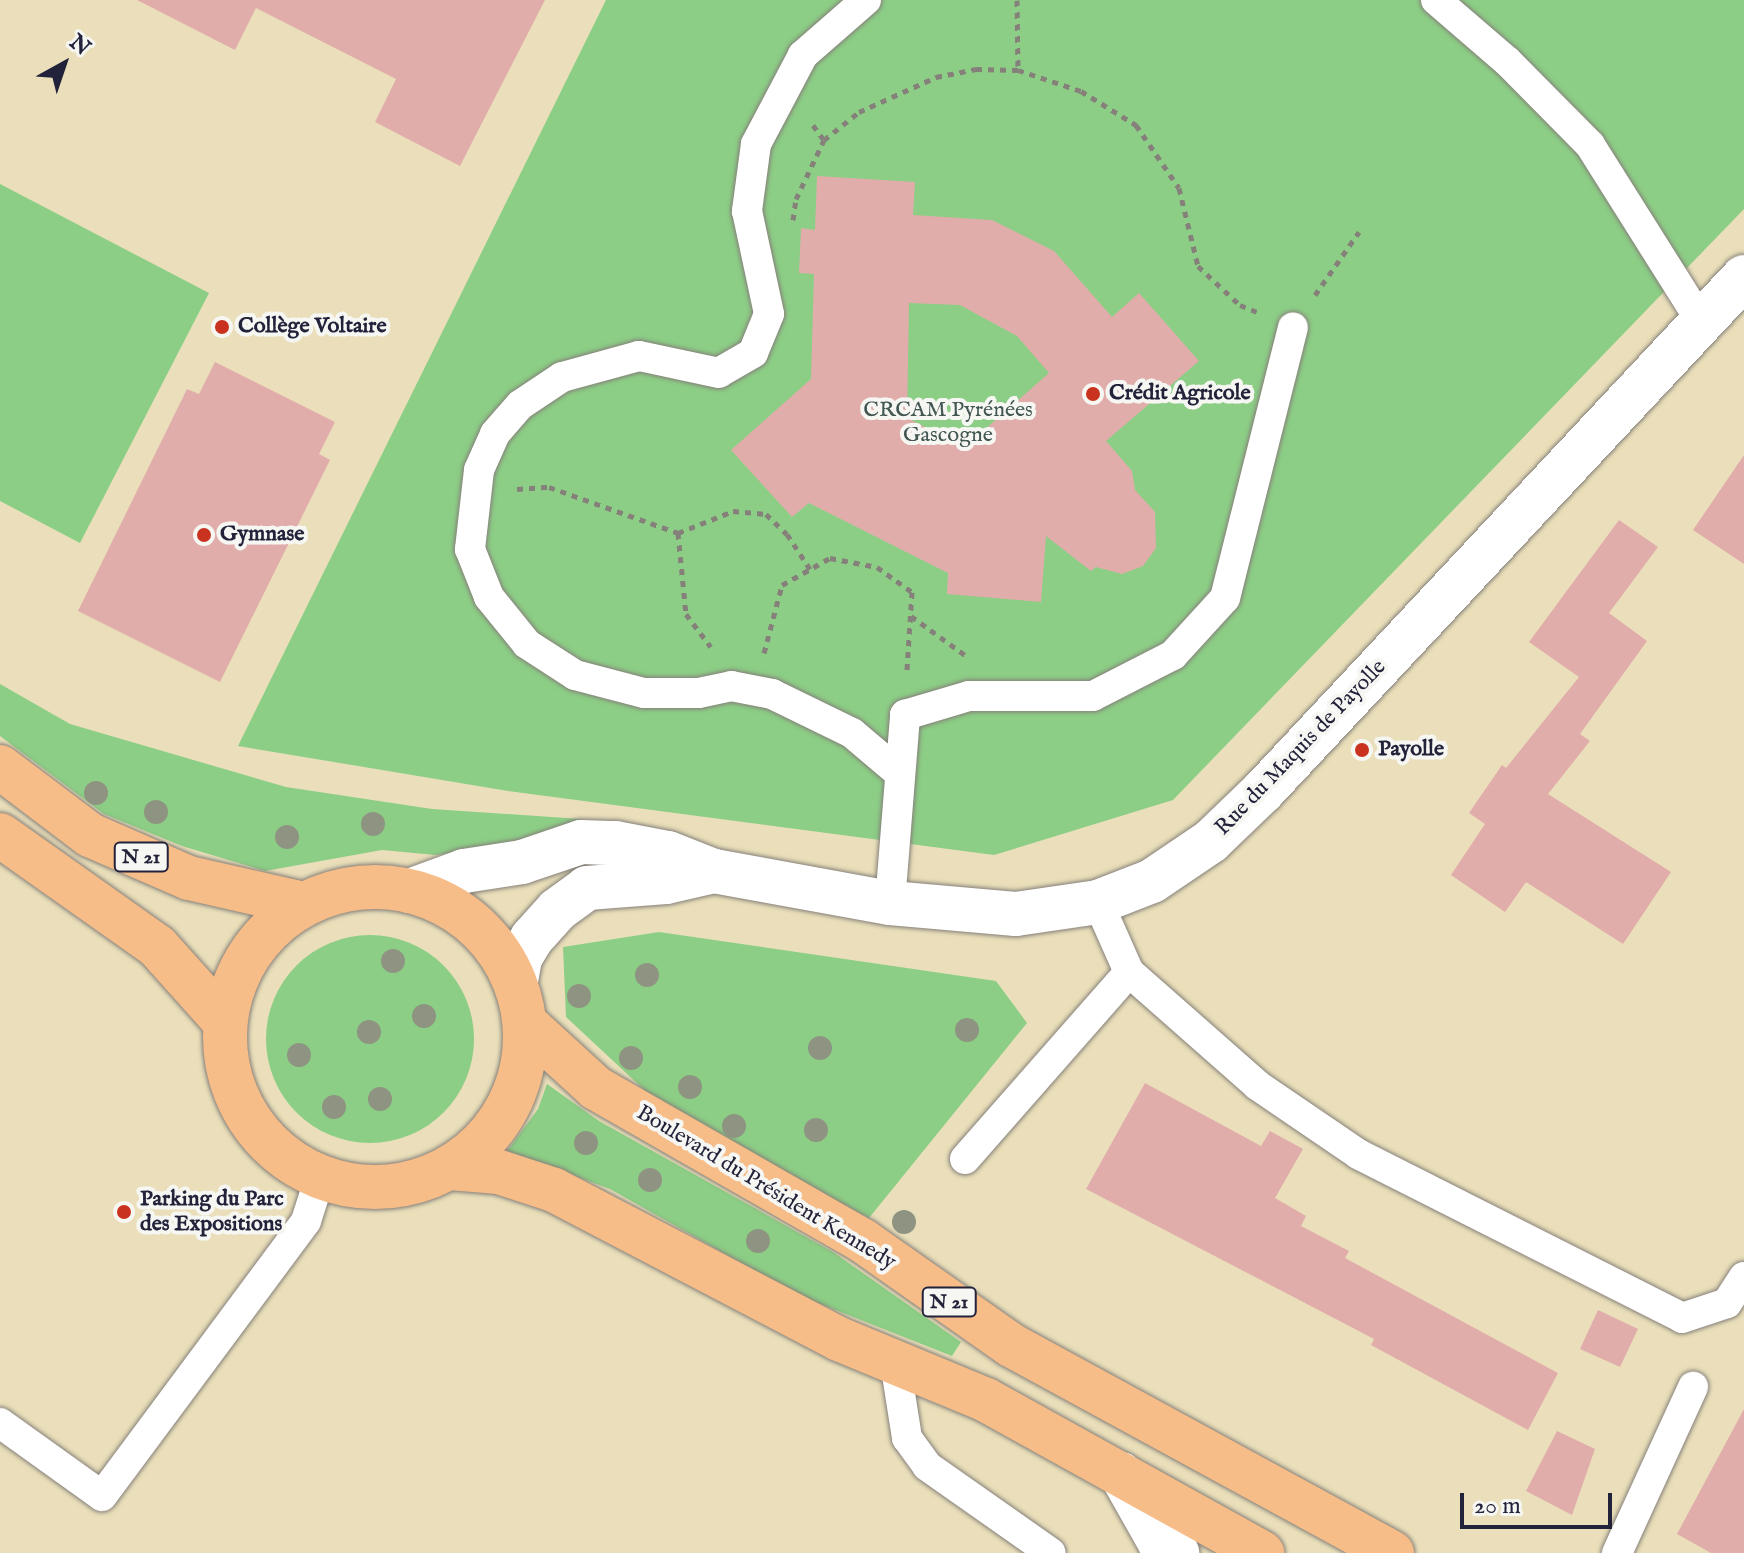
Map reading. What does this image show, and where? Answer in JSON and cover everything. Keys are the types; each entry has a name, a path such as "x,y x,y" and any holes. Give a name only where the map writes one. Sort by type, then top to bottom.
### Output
{"main road":[{"name":"N 21","path":"0,767 90,835 189,878 303,904"},
{"path":"0,835 157,946 225,1022"},
{"path":"349,888 410,891 447,906 482,931 516,981 525,1023 516,1091 493,1131 450,1168 417,1182 368,1187 320,1177 279,1152 247,1116 228,1070 225,1022 238,974 264,934 303,904 349,888"},
{"name":"Boulevard du Président Kennedy","path":"525,1023 596,1088 863,1241 1011,1345 1392,1553"},
{"path":"450,1168 499,1172 554,1190 747,1294 986,1400 1262,1553"}],"street":[{"name":"Rue du Maquis de Payolle","path":"410,891 581,842 668,853 714,871 890,903 1016,914 1098,902 1152,881 1211,841 1263,791 1744,277"},
{"name":"Rue du Maquis de Payolle","path":"516,981 520,958 532,938 587,888 622,881 666,882 714,871"},
{"path":"1121,1474 1160,1543 1177,1553"}],"lane":[{"path":"866,0 803,55 756,144 747,211 769,314 753,353 719,373 639,356 562,377 520,405 495,434 479,470 470,549 489,597 527,644 575,675 644,693 699,693 731,686 772,694 852,733 898,772"},
{"path":"1436,0 1590,145 1701,321"},
{"path":"890,903 898,772 905,715 969,696 1093,696 1173,655 1225,598 1293,327"},
{"path":"1098,902 1129,972 1257,1085 1358,1154 1682,1318 1727,1303 1744,1277"},
{"path":"965,1159 1129,972"},
{"path":"0,1423 102,1496 306,1221 320,1177"},
{"path":"895,1362 907,1438 927,1466 1051,1553"},
{"path":"1617,1553 1693,1387"}],"path":[{"path":"1017,0 1018,70"},
{"path":"792,224 796,199 824,140 859,112 936,77 976,69 1018,70 1081,91 1136,125 1179,188 1198,266 1240,305 1293,327 1359,232"},
{"path":"476,492 549,487 678,533 733,511 766,514 787,534 810,569"},
{"path":"678,533 686,614 716,654"},
{"path":"772,694 764,654 771,616 782,585 830,558 877,567 912,592 905,715"},
{"path":"910,616 974,663 995,695"}],"green space":[{"name":"CRCAM Pyrénées Gascogne","path":"606,0 1744,0 1744,209 1173,800 994,855 508,791 238,746"},
{"path":"0,184 209,293 80,543 0,501"},
{"path":"0,684 70,724 286,787 432,809 581,819 566,835 533,844 435,855 382,850 265,871 182,846 104,814 0,736"},
{"path":"659,932 996,981 1027,1023 869,1218 669,1113 566,1017 563,947"},
{"path":"370,935 410,943 443,966 466,999 474,1039 466,1079 443,1112 410,1135 370,1143 330,1135 297,1112 274,1079 266,1039 274,999 297,966 330,943"},
{"path":"547,1084 599,1121 833,1252 961,1342 952,1356 800,1296 610,1189 507,1151 538,1109"}],"building":[{"path":"137,0 545,0 460,166 375,122 396,79 256,8 235,50"},
{"name":"Crédit Agricole","path":"817,176 915,182 913,215 992,220 1054,251 1112,317 1139,293 1199,361 1106,441 1132,471 1135,490 1155,512 1156,548 1143,566 1122,574 1096,567 1091,571 1046,536 1041,602 947,594 948,573 809,503 792,517 731,450 811,379 814,274 799,273 801,228 815,230","holes":["909,303 960,305 1017,336 1049,373 965,447 907,418"]},
{"name":"Gymnase","path":"215,362 335,422 319,454 330,460 220,682 78,611 187,389 199,394"},
{"path":"1744,455 1744,564 1693,530"},
{"path":"1619,520 1658,547 1609,613 1647,641 1580,734 1590,741 1548,794 1671,872 1623,944 1526,882 1505,912 1451,875 1485,824 1469,813 1502,765 1506,768 1579,677 1529,642"},
{"path":"1145,1083 1261,1146 1270,1131 1303,1149 1275,1198 1306,1216 1301,1226 1349,1251 1345,1258 1558,1373 1528,1430 1371,1345 1374,1339 1086,1189"},
{"path":"1598,1310 1638,1329 1620,1367 1580,1349"},
{"path":"1744,1409 1744,1553 1711,1553 1677,1534"},
{"path":"1557,1431 1595,1449 1572,1515 1526,1491"}],"place":[{"name":"Collège Voltaire","path":"222,327"},
{"name":"Crédit Agricole","path":"1093,394"},
{"name":"Gymnase","path":"204,535"},
{"name":"Payolle","path":"1362,750"},
{"name":"Parking du Parc des Expositions","path":"124,1212"}]}
